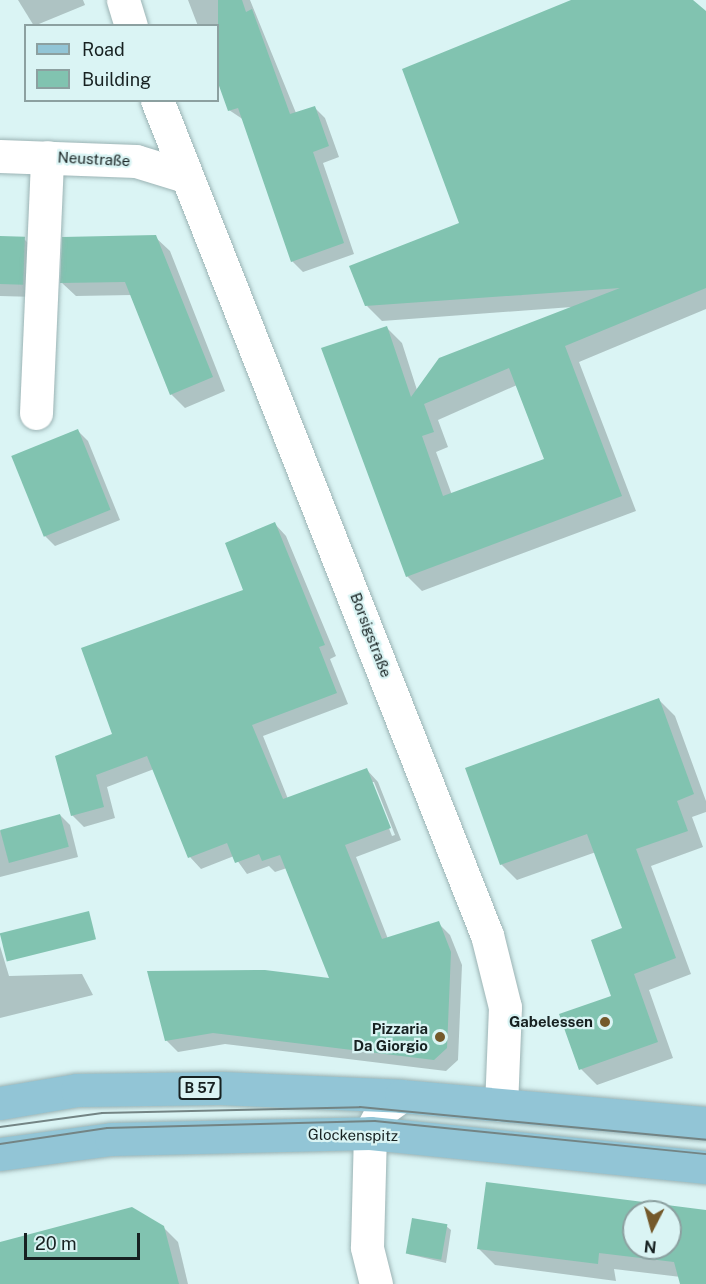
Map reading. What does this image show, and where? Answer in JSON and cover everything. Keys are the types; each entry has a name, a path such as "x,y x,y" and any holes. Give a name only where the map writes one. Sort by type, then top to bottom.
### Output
{"main road":[{"name":"B 57","path":"0,1103 77,1090 221,1088 402,1096 706,1123"},
{"name":"Glockenspitz","path":"0,1154 111,1138 370,1133 706,1167"}],"street":[{"path":"123,0 130,24"},
{"name":"Borsigstraße","path":"158,102 185,176 488,935 505,1006 501,1105"},
{"name":"Neustraße","path":"0,156 136,161 185,176"},
{"path":"36,413 47,157"},
{"path":"376,1284 367,1247 370,1133 383,1109 402,1096"}],"building":[{"path":"218,0 242,0 246,12 252,9 290,114 315,106 329,146 313,152 344,243 291,262 238,108 228,111 219,86"},
{"path":"571,0 693,0 706,11 706,288 565,346 622,496 406,577 321,348 387,326 411,397 439,358 620,288 365,306 349,266 459,223 402,69","holes":["509,368 544,459 443,496 422,436 434,432 424,404"]},
{"path":"156,235 213,377 170,395 125,282 60,283 62,237"},
{"path":"0,236 25,237 23,285 0,284"},
{"path":"78,429 111,510 44,537 11,456"},
{"path":"275,522 325,645 319,647 337,693 252,725 283,799 367,768 391,828 345,845 382,939 439,921 451,952 447,1048 434,1060 213,1033 165,1041 147,971 265,970 329,978 280,855 262,861 259,854 235,863 227,843 188,858 147,756 96,775 104,807 71,816 55,756 112,734 81,648 243,590 225,543"},
{"path":"659,698 694,794 677,801 688,831 636,849 676,958 634,974 658,1042 579,1070 559,1014 611,996 591,940 622,928 587,834 500,865 465,768"},
{"path":"60,814 69,847 9,863 0,830"},
{"path":"89,911 96,939 7,961 0,933"},
{"path":"486,1182 627,1200 622,1200 622,1256 599,1253 598,1264 477,1249"},
{"path":"132,1207 164,1226 179,1284 0,1284 0,1242"},
{"path":"682,1207 706,1210 706,1284 680,1284 674,1262 657,1260 682,1260"},
{"path":"412,1218 447,1224 441,1260 406,1253"}],"tram line":[{"path":"0,1127 102,1113 360,1107 706,1140"},
{"path":"0,1144 107,1128 375,1121 706,1154"}],"place":[{"name":"Gabelessen","path":"605,1022"},
{"name":"Pizzaria Da Giorgio","path":"440,1037"}]}
